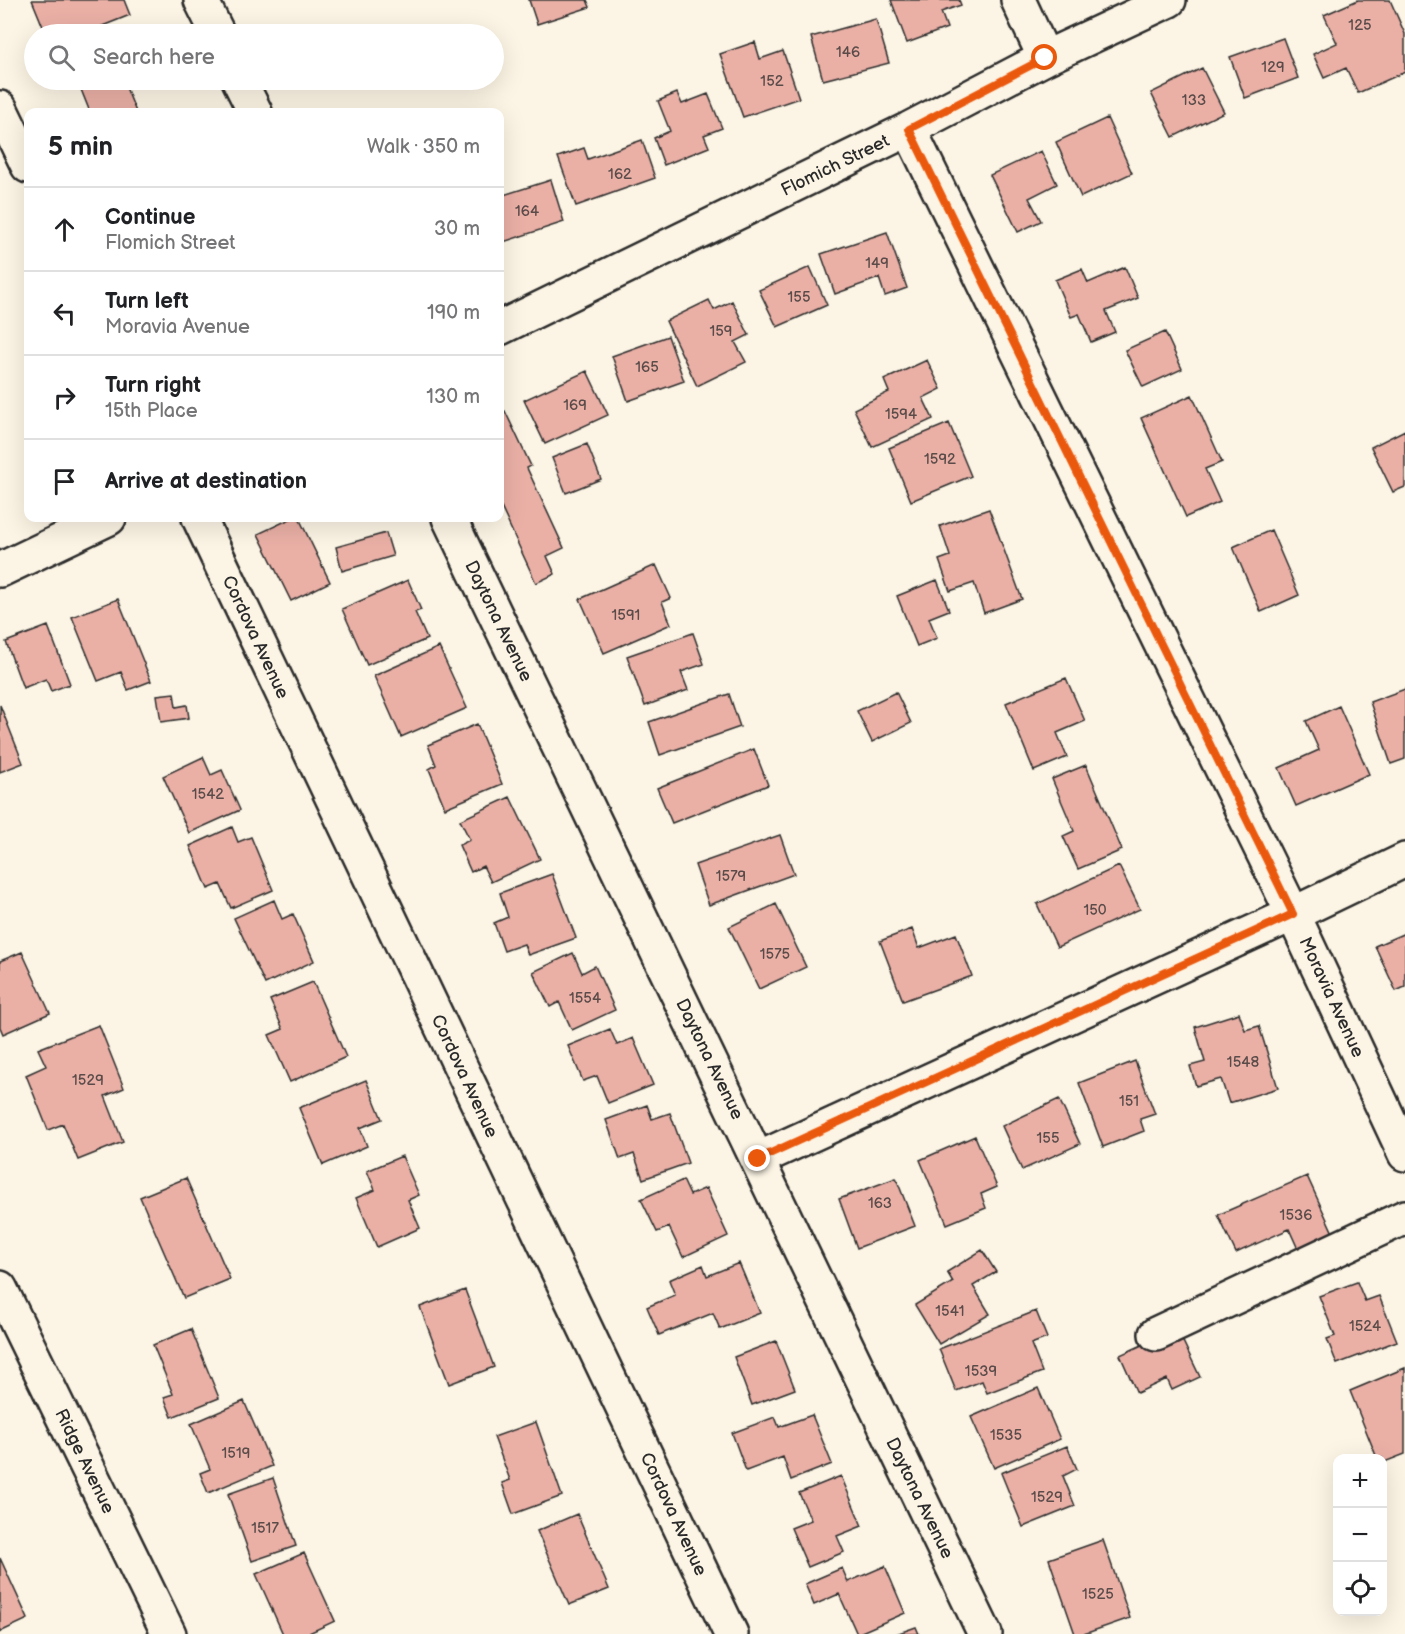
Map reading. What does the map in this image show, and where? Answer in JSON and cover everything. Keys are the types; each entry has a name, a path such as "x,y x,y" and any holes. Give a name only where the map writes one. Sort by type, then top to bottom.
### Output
{"street":[{"path":"201,0 213,24"},
{"path":"1018,0 1045,58"},
{"name":"Flomich Street","path":"504,326 909,129 1045,58 1169,0"},
{"path":"244,90 253,108"},
{"path":"0,108 24,158"},
{"name":"Moravia Avenue","path":"909,129 1293,914 1405,1154"},
{"path":"0,570 101,522"},
{"name":"Cordova Avenue","path":"201,522 731,1634"},
{"name":"Daytona Avenue","path":"451,522 985,1634"},
{"path":"758,1159 1293,914 1405,860"},
{"path":"1156,1334 1405,1217"},
{"name":"Ridge Avenue","path":"0,1288 169,1634"}],"building":[{"path":"32,0 124,0 130,15 108,24 42,24"},
{"path":"529,0 587,0 590,7 537,24"},
{"path":"891,0 959,0 961,5 941,12 947,28 907,43"},
{"path":"1358,0 1390,0 1405,34 1405,72 1358,93 1346,68 1324,78 1313,54 1337,43 1324,15"},
{"path":"876,19 889,63 823,80 811,37"},
{"path":"1283,38 1298,78 1245,98 1230,57"},
{"path":"755,42 760,59 783,51 799,98 743,117 720,54"},
{"path":"1202,68 1224,112 1173,137 1151,93"},
{"path":"81,90 127,90 134,108 88,108"},
{"path":"677,93 682,104 708,94 722,128 704,135 709,147 664,165 654,138 670,131 658,101"},
{"path":"1107,118 1132,173 1081,197 1056,142"},
{"path":"642,140 655,178 576,206 558,157 584,148 588,159"},
{"path":"1041,151 1057,184 1029,198 1041,221 1018,232 990,175"},
{"path":"551,180 564,222 504,242 504,195"},
{"path":"887,232 907,288 885,296 879,278 835,294 821,254"},
{"path":"810,267 827,305 777,327 759,290"},
{"path":"1125,267 1138,298 1106,311 1115,332 1091,342 1079,314 1071,317 1055,280 1082,269 1088,283"},
{"path":"709,300 714,310 732,301 749,335 735,342 746,362 697,386 666,321"},
{"path":"1165,332 1182,369 1143,387 1125,350"},
{"path":"668,336 684,381 628,401 612,356"},
{"path":"927,360 941,389 923,398 933,419 872,447 854,409 889,392 884,380"},
{"path":"587,371 608,415 545,444 524,400"},
{"path":"1192,395 1222,462 1205,469 1220,502 1186,517 1141,418"},
{"path":"504,411 531,466 527,468 564,548 547,556 555,574 536,583 504,514"},
{"path":"949,423 971,476 911,501 889,448"},
{"path":"1405,430 1405,487 1393,492 1371,447"},
{"path":"587,444 601,479 566,493 552,458"},
{"path":"989,509 1022,599 984,613 974,583 950,591 939,560 950,556 940,526"},
{"path":"284,522 301,522 330,582 291,601 258,534"},
{"path":"1271,530 1299,595 1261,612 1233,547"},
{"path":"386,533 393,556 342,571 336,547"},
{"path":"656,565 671,598 662,602 671,624 604,653 580,599"},
{"path":"408,580 421,610 415,612 427,639 367,665 342,609"},
{"path":"937,580 949,610 929,618 937,638 917,646 897,596"},
{"path":"118,599 151,681 128,690 121,672 98,681 72,617"},
{"path":"48,626 70,684 51,691 46,679 23,688 6,642"},
{"path":"693,633 704,664 681,672 688,690 645,706 627,656"},
{"path":"439,647 467,708 401,737 374,676"},
{"path":"1066,678 1085,721 1057,733 1067,757 1034,771 1006,703"},
{"path":"1405,689 1405,759 1391,764 1370,702"},
{"path":"896,692 911,723 872,742 857,711"},
{"path":"174,693 176,707 187,705 189,718 161,722 157,695"},
{"path":"729,694 740,727 660,755 649,722"},
{"path":"0,705 23,763 0,772"},
{"path":"1339,706 1369,774 1296,806 1279,768 1319,750 1306,721"},
{"path":"477,724 502,784 445,808 429,769 436,765 428,745"},
{"path":"754,749 768,785 672,823 657,788"},
{"path":"203,757 211,775 222,770 240,810 189,833 163,776"},
{"path":"1086,765 1122,850 1078,869 1063,836 1074,831 1052,779"},
{"path":"510,797 540,859 491,882 483,866 471,872 459,845 470,840 460,820"},
{"path":"232,827 238,842 251,837 273,890 231,908 220,884 208,889 190,846"},
{"path":"780,835 794,874 709,905 695,865"},
{"path":"1119,866 1140,909 1057,947 1037,904"},
{"path":"552,874 576,938 528,955 524,944 504,951 494,923 508,917 500,893"},
{"path":"274,900 282,919 293,914 314,961 265,984 234,918"},
{"path":"776,904 806,967 759,989 729,927"},
{"path":"912,929 919,948 956,934 972,976 903,1001 880,941"},
{"path":"1405,933 1405,987 1396,991 1375,946"},
{"path":"22,952 50,1013 3,1034 0,1027 0,961"},
{"path":"573,953 582,973 595,966 615,1010 572,1030 559,1002 550,1007 533,972"},
{"path":"313,982 346,1057 290,1082 269,1035 283,1029 270,1000"},
{"path":"1239,1013 1245,1030 1259,1026 1278,1088 1229,1103 1221,1079 1196,1086 1190,1066 1205,1062 1195,1027"},
{"path":"99,1025 124,1088 105,1096 123,1142 78,1160 63,1124 48,1130 26,1075 46,1066 38,1049"},
{"path":"610,1029 617,1045 633,1038 653,1085 608,1103 597,1076 583,1081 568,1046"},
{"path":"1135,1061 1155,1114 1140,1119 1144,1131 1103,1147 1079,1083"},
{"path":"366,1080 382,1119 360,1128 367,1146 323,1165 299,1108"},
{"path":"1059,1099 1080,1144 1022,1170 1002,1126"},
{"path":"647,1105 652,1119 670,1113 688,1163 643,1179 634,1154 620,1159 606,1120"},
{"path":"975,1136 997,1187 981,1194 986,1208 947,1224 920,1160"},
{"path":"402,1156 419,1195 408,1200 420,1228 377,1247 356,1198 375,1190 367,1171"},
{"path":"1307,1176 1333,1233 1298,1249 1289,1229 1236,1253 1218,1215"},
{"path":"186,1178 230,1279 184,1298 140,1197"},
{"path":"896,1178 915,1226 857,1248 839,1199"},
{"path":"683,1180 690,1195 706,1188 728,1236 683,1257 669,1227 657,1232 641,1199"},
{"path":"982,1250 996,1272 973,1286 990,1314 939,1344 915,1305 953,1282 947,1272"},
{"path":"739,1263 760,1313 720,1329 713,1313 659,1335 647,1307 675,1295 669,1280 703,1265 707,1276"},
{"path":"1357,1282 1365,1301 1379,1296 1397,1341 1337,1364 1327,1339 1335,1336 1319,1296"},
{"path":"465,1290 494,1367 449,1384 420,1307"},
{"path":"1036,1311 1047,1338 1031,1344 1042,1372 987,1393 982,1381 956,1391 939,1349"},
{"path":"191,1329 219,1398 172,1417 164,1397 173,1394 153,1345"},
{"path":"1177,1329 1200,1377 1172,1390 1167,1379 1137,1393 1120,1355"},
{"path":"776,1341 795,1389 752,1405 734,1357"},
{"path":"1405,1368 1405,1454 1387,1461 1387,1454 1375,1454 1350,1391"},
{"path":"1038,1388 1060,1439 994,1468 971,1417"},
{"path":"244,1401 272,1466 208,1493 200,1473 210,1469 191,1424"},
{"path":"812,1415 832,1464 791,1480 783,1457 746,1471 732,1433 775,1417 779,1427"},
{"path":"536,1422 562,1496 513,1514 502,1483 510,1480 494,1437"},
{"path":"1067,1446 1077,1469 1063,1476 1075,1506 1023,1527 1001,1473"},
{"path":"841,1476 862,1526 837,1536 844,1552 808,1567 791,1528 811,1520 799,1493"},
{"path":"273,1478 296,1546 252,1561 228,1494"},
{"path":"577,1514 609,1589 569,1605 537,1531"},
{"path":"1103,1540 1130,1618 1084,1634 1075,1634 1049,1559"},
{"path":"304,1553 335,1621 307,1634 283,1634 256,1574"},
{"path":"0,1558 28,1619 0,1632"},
{"path":"885,1566 905,1613 857,1634 839,1594 814,1605 805,1584 842,1568 848,1582"},
{"path":"916,1627 919,1634 896,1634"}],"route":[{"path":"758,1159 1293,914 909,129 1045,58"}]}
